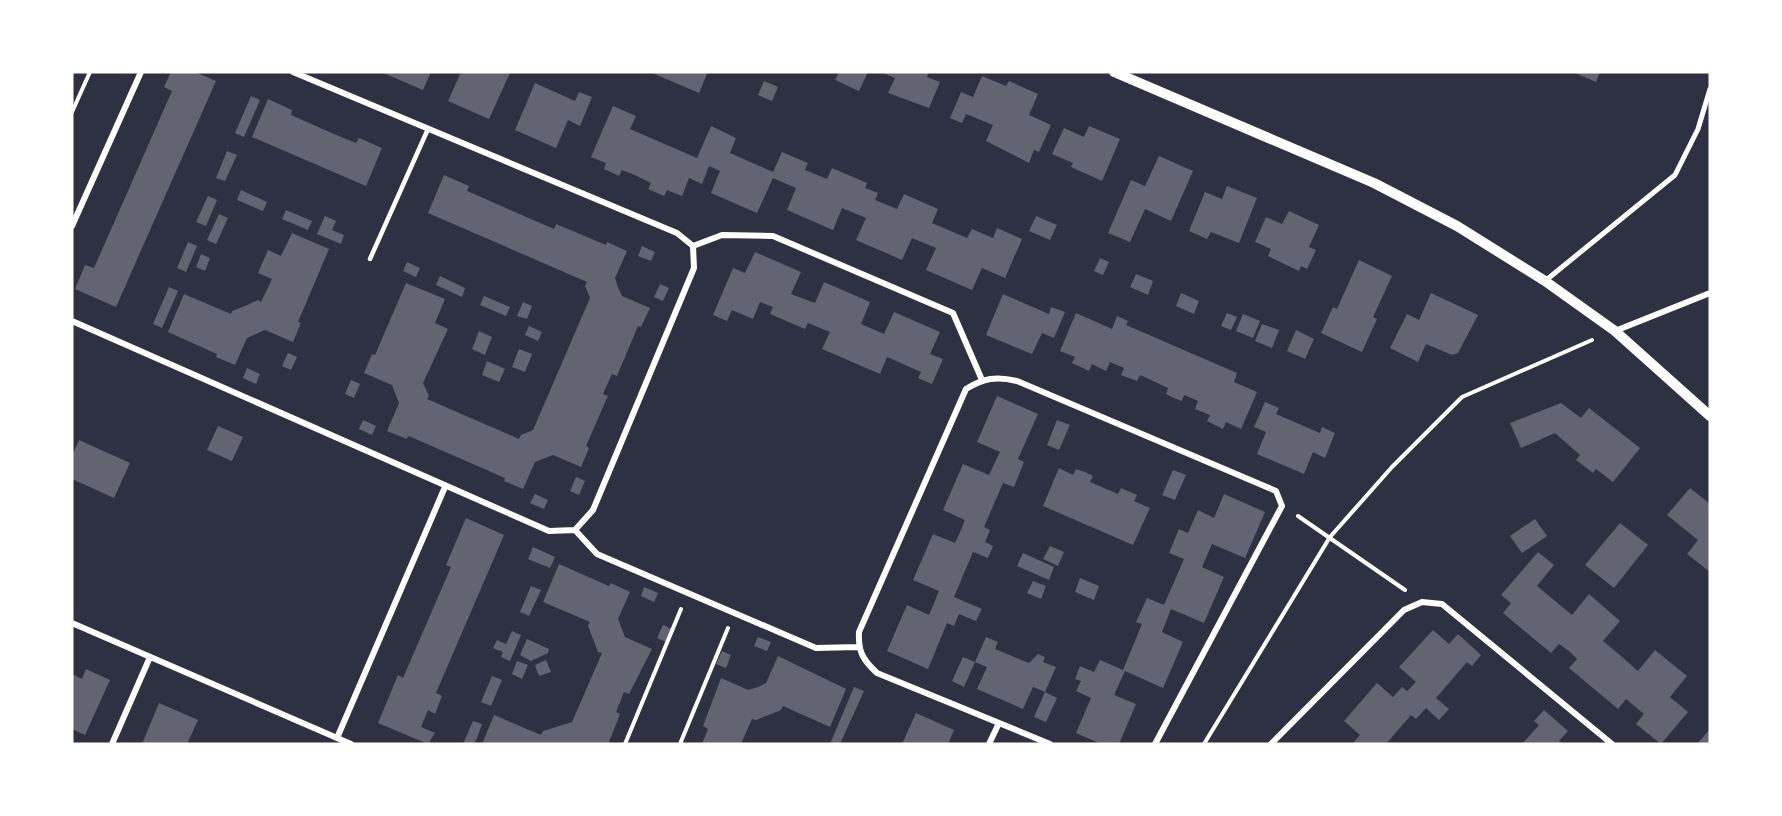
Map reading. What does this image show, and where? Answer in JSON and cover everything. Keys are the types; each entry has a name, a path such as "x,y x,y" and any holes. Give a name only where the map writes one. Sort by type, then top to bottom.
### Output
{"street":[{"path":"72,226 141,72"},
{"path":"72,321 549,531 575,530 593,510 694,268 693,246 677,233 293,72"},
{"path":"1115,72 1374,183 1457,226 1545,281 1615,331 1710,416"},
{"path":"1545,281 1675,175 1698,129 1710,89"},
{"path":"693,246 722,235 773,236 953,313 982,380"},
{"path":"1615,331 1710,293"},
{"path":"1050,744 878,673 864,661 858,647 860,632 966,389 982,380 1000,377 1017,381 1276,492 1282,506 1155,744"},
{"path":"337,738 445,487"},
{"path":"575,530 597,554 816,648 858,647"},
{"path":"1271,744 1404,610 1422,602 1442,604 1612,744"},
{"path":"72,623 351,744"},
{"path":"112,744 150,657"},
{"path":"989,744 999,723"}],"lane":[{"path":"370,259 428,129"}],"path":[{"path":"72,112 90,72"},
{"path":"1204,744 1330,537 1368,492 1462,397 1615,331"},
{"path":"1282,506 1422,602"},
{"path":"626,744 688,592"},
{"path":"680,744 734,613"}],"building":[{"path":"171,72 195,72 216,81 116,307 75,289 85,265 94,268 172,91 164,87"},
{"path":"381,72 431,72 423,90"},
{"path":"461,72 510,73 489,119 448,101"},
{"path":"650,72 702,72 707,74 699,93"},
{"path":"839,72 868,72 859,91 835,80"},
{"path":"881,72 929,72 927,77 940,82 929,108 888,93 895,78"},
{"path":"1573,72 1600,72 1596,82"},
{"path":"982,76 1006,86 1009,81 1038,94 1029,115 1051,125 1039,152 1034,150 1029,163 986,141 993,125 966,114 962,123 950,118 961,92 973,97"},
{"path":"764,81 778,87 772,101 758,95"},
{"path":"535,83 575,101 579,92 592,97 580,126 568,120 556,148 515,130"},
{"path":"251,96 260,100 244,137 235,133"},
{"path":"268,99 292,110 291,115 334,134 356,143 359,138 382,148 366,186 252,137"},
{"path":"613,106 636,116 630,129 697,158 711,126 736,138 730,153 773,172 782,152 808,163 805,170 827,179 832,168 867,183 865,188 878,193 875,200 897,209 904,194 938,209 932,223 967,238 972,229 993,238 997,228 1022,239 1005,278 982,268 972,290 926,270 936,248 912,238 902,260 856,240 866,218 842,208 833,230 787,210 796,188 773,178 757,213 711,193 720,171 709,166 702,184 689,178 682,196 667,190 664,196 648,189 651,183 622,170 619,176 604,169 606,163 591,157"},
{"path":"1089,126 1120,139 1102,181 1071,167 1073,163 1052,154 1064,128 1084,137"},
{"path":"227,151 237,155 225,181 216,178"},
{"path":"1159,156 1193,171 1171,221 1145,209 1130,242 1108,233 1131,180 1145,186"},
{"path":"444,175 469,186 467,191 554,229 556,224 606,245 607,242 627,251 615,278 618,287 622,296 650,308 641,327 638,326 617,376 612,374 603,394 608,396 586,446 589,448 581,467 553,455 535,462 523,489 504,481 505,478 411,437 408,436 407,439 387,431 399,403 392,385 364,373 372,354 375,355 406,283 445,299 435,323 448,329 423,383 429,396 427,399 519,439 521,435 533,430 590,298 585,286 587,282 428,213"},
{"path":"1227,186 1257,198 1239,243 1211,232 1207,239 1189,231 1205,192 1222,199"},
{"path":"241,190 267,202 263,211 237,200"},
{"path":"208,196 217,200 206,226 196,222"},
{"path":"286,210 312,221 308,230 282,219"},
{"path":"1289,211 1319,225 1309,247 1316,250 1307,269 1301,266 1299,271 1268,256 1271,249 1255,242 1266,217 1282,224"},
{"path":"219,214 228,218 216,244 207,240"},
{"path":"325,216 336,221 332,230 344,235 341,244 317,234"},
{"path":"1036,216 1057,225 1050,240 1029,231"},
{"path":"292,233 329,249 298,322 301,323 293,342 265,330 247,338 235,365 216,357 217,354 168,332 184,294 231,314 232,311 258,300 261,302 272,279 258,273 268,250 281,256"},
{"path":"188,242 197,246 186,272 177,268"},
{"path":"642,246 655,252 651,261 638,256"},
{"path":"755,252 801,272 791,294 815,303 824,282 870,302 861,324 884,334 894,312 940,332 930,354 943,359 932,384 918,378 921,372 887,357 880,374 822,349 830,332 808,323 805,329 770,314 773,307 760,302 753,319 732,310 727,321 713,315 733,268 745,273"},
{"path":"201,254 210,258 205,271 196,267"},
{"path":"1100,258 1109,262 1103,275 1094,271"},
{"path":"1359,260 1392,276 1373,317 1377,319 1362,352 1321,333 1333,307 1337,309"},
{"path":"407,262 420,268 416,277 403,271"},
{"path":"1136,274 1153,281 1148,295 1130,287"},
{"path":"440,276 465,288 462,297 436,285"},
{"path":"660,284 669,288 663,301 654,297"},
{"path":"169,287 178,291 162,328 153,324"},
{"path":"1181,293 1199,301 1194,314 1176,306"},
{"path":"1431,293 1478,315 1458,353 1452,355 1426,344 1418,362 1390,348 1407,314 1419,320"},
{"path":"1003,294 1049,314 1051,307 1065,312 1054,338 1042,333 1032,354 986,335"},
{"path":"484,296 510,307 506,316 480,305"},
{"path":"523,302 532,306 527,319 517,316"},
{"path":"1076,313 1112,329 1117,316 1128,321 1126,325 1237,373 1234,382 1257,392 1241,429 1226,422 1223,429 1207,421 1210,415 1195,409 1198,401 1184,395 1182,401 1174,398 1166,394 1168,388 1140,375 1137,381 1121,375 1124,368 1110,362 1106,371 1092,364 1089,371 1072,363 1075,357 1060,351"},
{"path":"1227,313 1237,317 1231,330 1221,326"},
{"path":"1243,314 1260,321 1253,338 1236,331"},
{"path":"1262,324 1279,330 1272,348 1255,341"},
{"path":"529,326 542,332 538,341 525,335"},
{"path":"1296,330 1314,339 1305,359 1287,351"},
{"path":"479,331 492,337 485,355 472,349"},
{"path":"519,349 532,354 525,372 512,367"},
{"path":"288,353 297,357 291,370 282,366"},
{"path":"487,361 505,369 499,382 482,375"},
{"path":"247,368 260,374 256,384 243,378"},
{"path":"351,380 360,384 354,398 345,394"},
{"path":"997,396 1038,414 1018,459 1024,462 1014,487 1003,483 984,527 990,530 985,542 993,546 988,558 973,552 954,597 982,609 976,621 959,614 954,626 947,623 928,669 887,651 907,605 929,615 939,591 913,580 933,534 955,543 960,532 965,520 943,510 963,464 989,475 1000,452 977,442"},
{"path":"1265,402 1279,408 1276,414 1320,433 1322,427 1335,433 1325,458 1313,452 1304,474 1257,454 1266,432 1254,427"},
{"path":"1561,403 1581,418 1589,408 1640,448 1613,482 1596,469 1593,473 1576,460 1580,455 1555,433 1521,448 1510,423"},
{"path":"363,420 376,426 372,435 359,429"},
{"path":"1057,420 1070,425 1059,450 1047,445"},
{"path":"218,426 243,437 232,461 207,450"},
{"path":"79,440 130,463 114,498 72,479 72,456"},
{"path":"1059,468 1073,475 1076,469 1085,472 1093,476 1090,482 1118,494 1121,488 1137,495 1134,501 1150,508 1133,545 1043,506"},
{"path":"1173,470 1186,475 1175,500 1162,495"},
{"path":"576,477 585,481 579,495 570,491"},
{"path":"1690,488 1710,504 1710,572 1687,554 1698,540 1667,515"},
{"path":"535,494 548,500 544,509 530,503"},
{"path":"1224,494 1265,512 1245,558 1212,544 1202,567 1224,577 1204,623 1171,609 1162,632 1183,642 1163,688 1125,671 1114,695 1136,704 1119,744 1101,744 1076,733 1091,698 1076,691 1081,681 1075,679 1080,666 1094,672 1100,660 1123,670 1142,624 1136,622 1147,598 1164,605 1184,559 1169,553 1179,529 1188,533 1198,510 1214,518"},
{"path":"466,518 504,535 436,693 442,696 435,714 428,710 421,727 435,733 428,744 378,723 398,675 403,678 451,567 446,565"},
{"path":"1535,519 1547,536 1522,553 1510,536"},
{"path":"1620,523 1648,545 1614,588 1585,565"},
{"path":"1050,546 1064,552 1058,566 1043,559"},
{"path":"533,547 555,557 550,568 528,559"},
{"path":"1538,552 1554,565 1537,586 1572,615 1589,594 1620,621 1603,641 1638,671 1655,650 1687,676 1670,697 1688,712 1661,744 1636,724 1644,714 1626,699 1618,709 1569,668 1577,659 1569,651 1559,644 1551,653 1503,613 1511,603 1501,595"},
{"path":"1023,553 1054,567 1049,580 1017,566"},
{"path":"559,564 609,586 611,583 630,592 618,619 625,637 652,649 629,694 624,692 616,712 620,714 609,742 613,744 482,744 494,715 541,735 543,731 572,722 602,653 598,652 588,626 590,622 543,602"},
{"path":"1080,578 1099,586 1094,600 1075,592"},
{"path":"1033,581 1046,586 1041,599 1027,593"},
{"path":"531,586 541,590 529,616 520,612"},
{"path":"644,587 658,593 654,602 641,596"},
{"path":"663,625 672,629 666,642 657,638"},
{"path":"1433,630 1449,644 1458,634 1481,655 1472,666 1467,662 1436,698 1449,709 1439,720 1426,708 1416,719 1411,715 1386,744 1352,744 1360,735 1344,721 1377,683 1393,697 1402,687 1407,691 1416,682 1399,667"},
{"path":"512,631 521,635 510,661 501,657 503,652 493,648 497,640 506,644"},
{"path":"758,637 771,642 767,651 754,646"},
{"path":"986,637 998,642 995,649 1029,663 1038,654 1045,657 1043,662 1056,667 1045,692 1033,687 1023,709 977,689 987,667 975,662"},
{"path":"527,639 549,649 548,653 531,661 520,655"},
{"path":"722,651 731,655 726,668 716,664"},
{"path":"778,656 846,689 830,727 783,706 781,710 756,720 752,719 741,744 702,744 708,729 703,726 721,678 748,690 758,687 766,683"},
{"path":"963,657 975,662 964,687 952,681"},
{"path":"546,660 551,672 539,676 535,665"},
{"path":"517,661 528,665 522,679 512,674"},
{"path":"86,669 110,680 85,735 72,729 72,674 82,679"},
{"path":"492,676 502,680 491,706 481,702"},
{"path":"854,687 864,691 840,744 830,744"},
{"path":"1045,692 1057,698 1046,722 1034,717"},
{"path":"159,703 198,720 187,744 142,744"},
{"path":"1544,710 1568,731 1559,741 1562,744 1522,744 1539,725 1534,721"},
{"path":"916,713 954,730 948,744 902,744"},
{"path":"473,721 482,724 477,738 474,744 463,744"},
{"path":"1709,730 1710,744 1697,744"}]}
